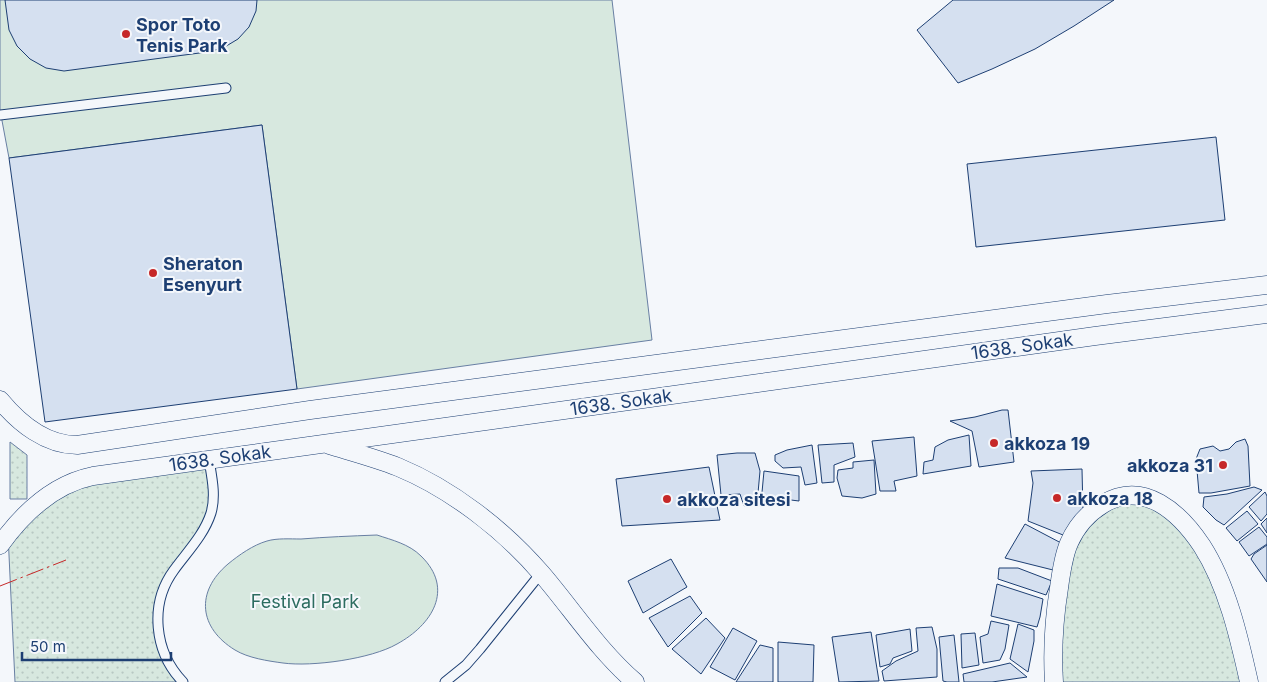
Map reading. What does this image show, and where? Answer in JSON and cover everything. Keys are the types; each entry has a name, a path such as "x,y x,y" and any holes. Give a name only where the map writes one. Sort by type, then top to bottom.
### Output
{"street":[{"name":"1638. Sokak","path":"0,400 17,417 41,436 66,445 76,445 320,409 1098,305 1267,286"},
{"name":"1638. Sokak","path":"0,545 18,522 31,510 57,490 80,479 323,443 1267,314"},
{"path":"323,443 398,467 420,477 445,492 497,530 541,572 595,642 635,682"},
{"path":"1054,682 1052,653 1054,619 1062,566 1069,543 1081,523 1092,511 1110,499 1124,495 1138,495 1152,498 1167,508 1183,523 1202,547 1222,586 1235,622 1249,682"}],"lane":[{"path":"0,115 226,88"},
{"path":"183,682 171,668 162,652 158,628 159,611 166,582 199,537 212,511 213,492 209,460"},
{"path":"445,682 466,665 480,649 541,572"}],"green space":[{"path":"0,0 612,0 652,340 297,389 262,125 9,158 0,110"},
{"path":"10,442 27,455 27,499 10,499"},
{"path":"209,460 212,511 162,596 160,644 183,682 15,682 8,534 57,490"},
{"path":"1138,495 1202,547 1249,682 1054,682 1052,653 1081,523"},
{"name":"Festival Park","path":"377,535 411,548 431,568 437,581 438,593 429,617 420,627 397,644 372,654 341,661 309,664 283,663 246,655 235,650 223,641 208,621 206,598 210,586 217,575 228,564 246,551 275,539"}],"building":[{"name":"Spor Toto Tenis Park","path":"5,0 257,0 256,11 249,27 238,39 223,48 207,52 64,71 46,68 30,59 17,46 9,30"},
{"path":"953,0 1114,0 1035,49 958,83 917,30"},
{"name":"Sheraton Esenyurt","path":"262,125 297,389 45,422 9,158"},
{"path":"1216,137 1225,220 976,247 967,164"},
{"name":"akkoza 19","path":"1008,410 1014,462 979,467 972,431 950,421"},
{"path":"969,435 971,466 923,474 924,462 933,460 935,447 948,440"},
{"path":"914,437 917,476 894,481 896,491 880,491 872,441"},
{"name":"akkoza 31","path":"1245,439 1248,446 1250,486 1211,493 1199,493 1196,459 1200,449 1213,446 1220,451 1229,449 1236,442"},
{"path":"853,443 855,457 834,465 834,482 822,483 818,445"},
{"path":"812,445 817,483 805,485 801,467 783,468 775,461 775,455 787,450"},
{"path":"755,453 760,471 757,504 744,506 740,494 721,495 717,455"},
{"path":"874,460 876,494 862,498 842,496 837,478 838,470 853,468 853,462"},
{"name":"akkoza sitesi","path":"709,467 720,520 622,526 616,479"},
{"name":"akkoza 18","path":"1082,469 1083,512 1068,537 1028,521 1033,483 1031,471"},
{"path":"764,471 799,476 799,501 791,500 778,504 761,503"},
{"path":"1254,487 1262,490 1224,525 1203,507 1204,497 1227,494"},
{"path":"1265,492 1267,496 1267,514 1261,521 1249,507"},
{"path":"1247,511 1258,524 1237,541 1226,528"},
{"path":"1267,518 1267,533 1261,524"},
{"path":"1025,524 1063,544 1053,570 1005,558"},
{"path":"1259,527 1267,537 1267,544 1249,556 1239,542"},
{"path":"1267,545 1267,582 1251,559 1254,554"},
{"path":"671,559 687,587 643,613 628,581"},
{"path":"999,568 1018,568 1052,581 1046,595 998,579"},
{"path":"997,584 1043,599 1037,627 991,616"},
{"path":"690,596 702,613 668,647 649,618"},
{"path":"706,618 725,638 701,674 672,649"},
{"path":"991,621 1009,625 1005,649 1000,660 983,663 980,637 988,634"},
{"path":"1018,624 1034,630 1034,641 1028,672 1010,659"},
{"path":"932,627 937,649 937,677 884,681 882,671 896,661 918,651 916,628"},
{"path":"733,628 757,641 735,680 710,667"},
{"path":"910,629 912,651 893,658 890,664 880,667 876,635"},
{"path":"871,632 879,681 839,682 832,637"},
{"path":"975,633 979,665 962,668 961,634"},
{"path":"954,635 959,682 947,682 943,681 939,637"},
{"path":"778,642 814,645 813,682 778,682"},
{"path":"760,645 773,648 773,682 736,682"},
{"path":"1010,663 1027,677 992,682 964,682 963,674"}],"power":[{"path":"0,586 66,560"}],"place":[{"name":"Spor Toto Tenis Park","path":"126,34"},
{"name":"Sheraton Esenyurt","path":"153,273"},
{"name":"akkoza 19","path":"994,443"},
{"name":"akkoza 31","path":"1223,465"},
{"name":"akkoza 18","path":"1057,498"},
{"name":"akkoza sitesi","path":"667,499"}]}
